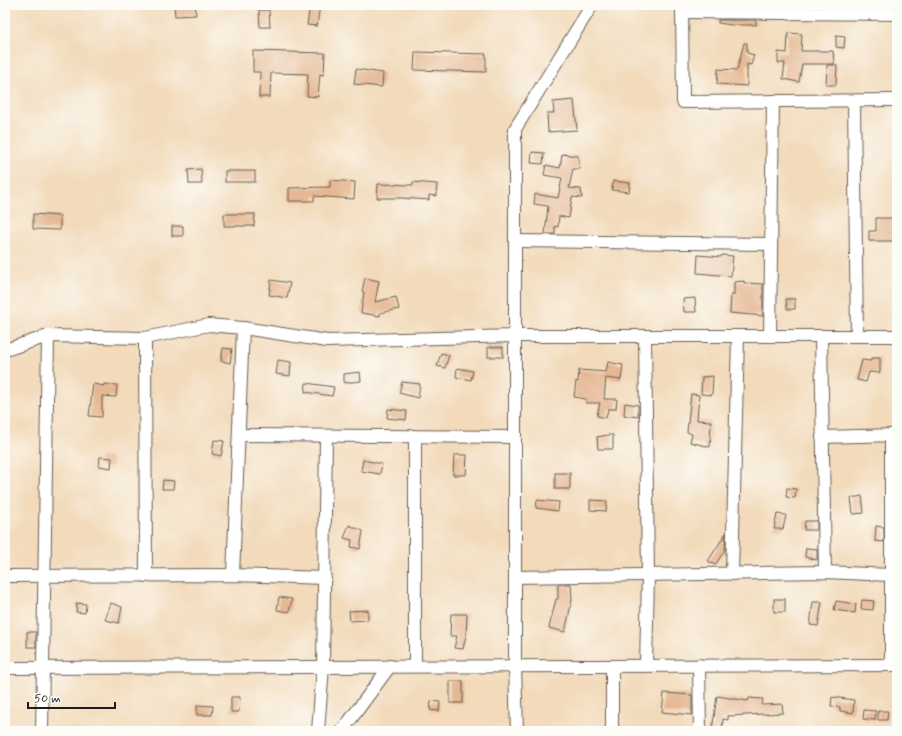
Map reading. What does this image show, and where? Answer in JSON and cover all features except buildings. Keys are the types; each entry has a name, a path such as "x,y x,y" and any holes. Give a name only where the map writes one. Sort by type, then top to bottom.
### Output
{"street":[{"path":"517,731 515,666 515,130 592,5"},
{"path":"897,14 682,9 683,102 897,100"},
{"path":"770,336 773,101"},
{"path":"854,101 857,336"},
{"path":"515,241 771,244"},
{"path":"5,350 48,336 145,338 209,325 244,328 327,341 515,336 897,336"},
{"path":"233,574 244,328"},
{"path":"42,731 48,336"},
{"path":"645,336 648,576 646,666"},
{"path":"732,574 738,336"},
{"path":"821,336 825,572"},
{"path":"145,338 146,576"},
{"path":"239,435 515,437"},
{"path":"5,668 894,665 890,575 894,435 822,437"},
{"path":"318,731 325,578 326,436"},
{"path":"415,436 415,666"},
{"path":"515,578 825,572 890,575"},
{"path":"5,576 146,576 233,574 325,578"},
{"path":"699,665 700,731"},
{"path":"342,731 390,666"},
{"path":"612,666 612,731"}]}
